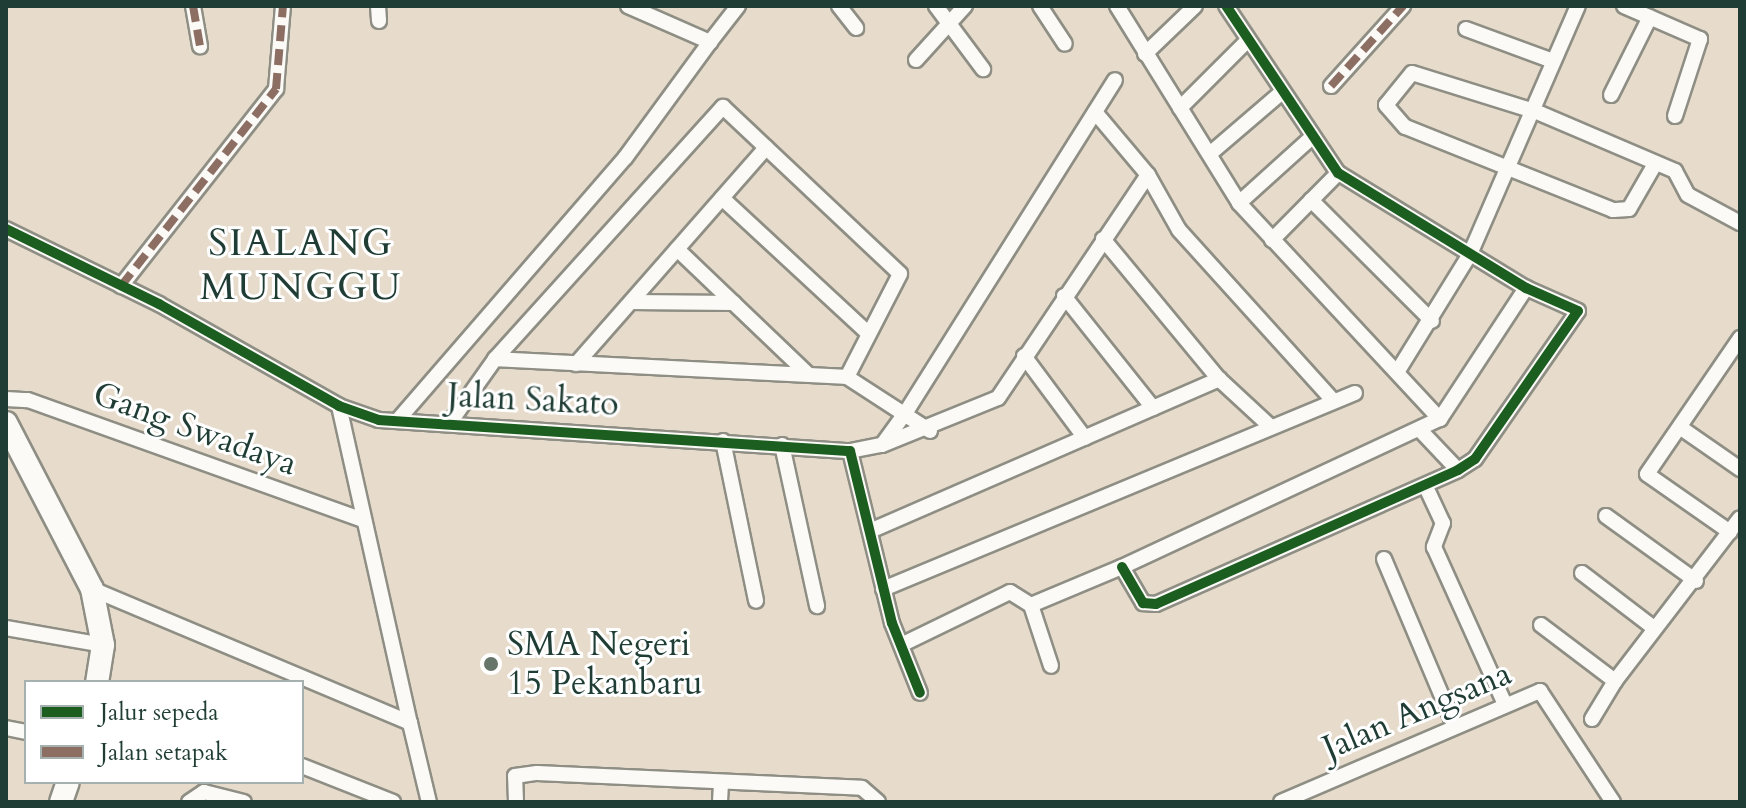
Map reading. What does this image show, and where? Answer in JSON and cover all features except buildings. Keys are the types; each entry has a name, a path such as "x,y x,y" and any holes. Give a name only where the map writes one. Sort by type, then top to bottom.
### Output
{"main road":[{"path":"6,423 92,589 103,645 97,680"}],"street":[{"path":"193,6 200,46"},
{"path":"121,286 276,89 283,6"},
{"path":"628,6 710,42"},
{"path":"397,421 625,158 738,6"},
{"path":"839,6 856,28"},
{"path":"936,6 983,69"},
{"path":"916,60 965,6"},
{"path":"1040,6 1065,44"},
{"path":"1117,6 1180,108 1212,152 1239,203 1399,369 1440,419"},
{"path":"1145,54 1195,6"},
{"path":"1122,567 1143,603 1156,604 1426,487 1458,470 1475,459 1578,311 1526,288 1338,173 1311,138 1226,6"},
{"path":"1331,86 1403,6"},
{"path":"1399,369 1432,321 1470,254 1505,169 1537,112 1553,61 1578,6"},
{"path":"1624,6 1702,43 1675,116"},
{"path":"1611,95 1650,17"},
{"path":"1466,29 1553,61"},
{"path":"1180,108 1248,40"},
{"path":"1655,164 1622,211 1505,169 1405,127 1389,114 1388,99 1412,73 1537,112 1675,171 1688,195 1740,223"},
{"path":"882,445 906,412 1115,80"},
{"path":"1212,152 1282,92"},
{"path":"449,424 495,359 718,108 729,109 900,274 847,377"},
{"path":"1095,112 1148,175 1179,230 1331,398"},
{"path":"1239,203 1311,138"},
{"path":"576,364 766,148"},
{"path":"1272,240 1338,173"},
{"name":"Jalan Sakato","path":"6,229 121,286 339,406 397,421 850,451 930,431 998,398 1148,175"},
{"path":"722,198 869,334"},
{"path":"1311,200 1432,321"},
{"path":"1103,239 1219,379 1270,426"},
{"path":"677,249 809,375"},
{"path":"1031,605 1122,567 1440,419 1526,288"},
{"path":"1064,296 1153,408"},
{"path":"631,302 734,303"},
{"path":"1730,532 1647,474 1740,338"},
{"path":"1024,356 1085,438"},
{"path":"495,359 847,377 906,412 930,431"},
{"path":"870,531 1219,379"},
{"path":"883,589 1331,398 1355,393"},
{"name":"Gang Swadaya","path":"6,399 28,400 364,520"},
{"path":"339,406 429,802"},
{"path":"1681,428 1740,469"},
{"path":"1420,430 1458,470"},
{"path":"723,441 756,601"},
{"path":"782,445 817,606"},
{"path":"850,451 883,589 920,693"},
{"path":"1426,487 1443,523 1434,547 1505,704"},
{"path":"1606,516 1696,581"},
{"path":"1592,719 1654,628 1696,581 1740,518"},
{"path":"1384,559 1455,727"},
{"path":"1582,573 1654,628"},
{"path":"92,589 410,723"},
{"path":"903,644 1010,592 1031,605 1051,666"},
{"path":"1541,625 1615,681"},
{"path":"6,628 103,645"},
{"name":"Jalan Angsana","path":"1281,802 1505,704 1546,693 1613,802"},
{"path":"304,767 393,802"},
{"path":"516,802 515,776 523,774 862,788 878,802"},
{"path":"720,802 721,782"},
{"path":"189,802 204,792 244,802"}],"marked path":[{"path":"193,6 200,46"},
{"path":"121,286 276,89 283,6"},
{"path":"1331,86 1403,6"}],"cycle path":[{"path":"1122,567 1143,603 1156,604 1458,470 1475,459 1578,311 1526,288 1338,173 1226,6"},
{"path":"6,229 159,304 339,406 379,420 850,451 892,623 920,693"}],"place":[{"name":"SMA Negeri 15 Pekanbaru","path":"491,664"}],"district":[{"name":"SIALANG MUNGGU","path":"301,266"}]}
